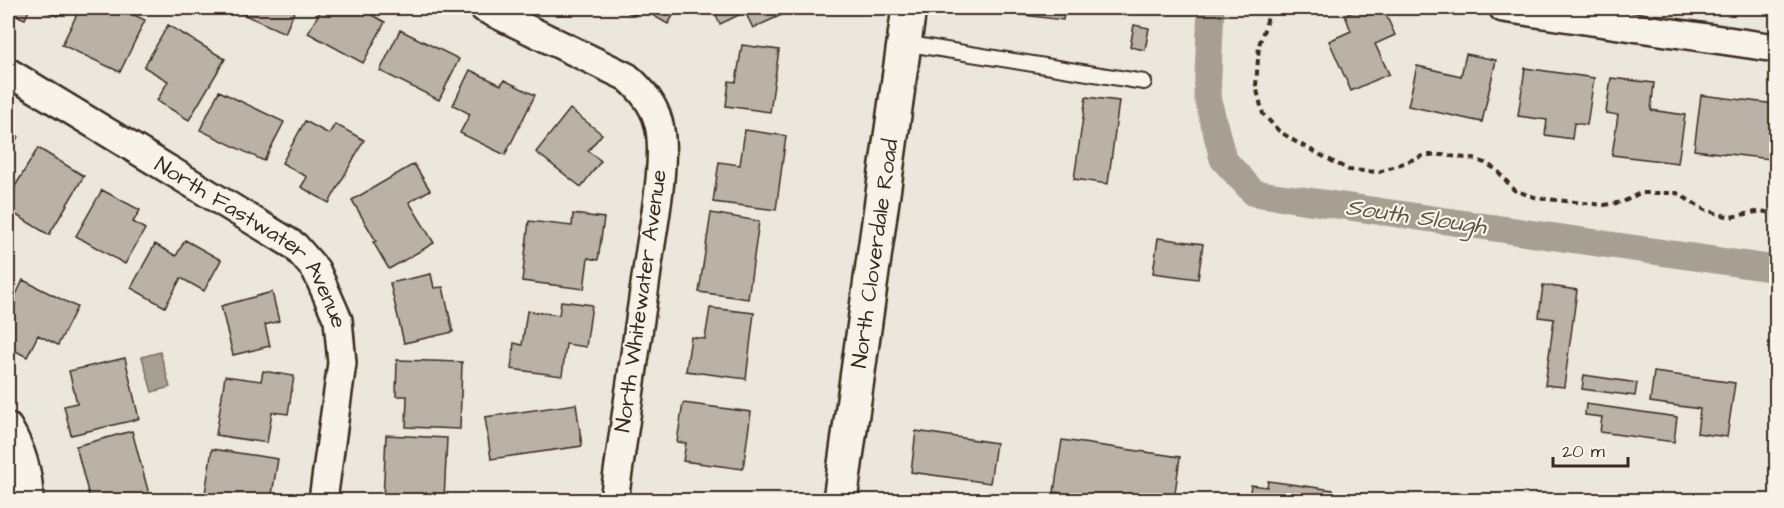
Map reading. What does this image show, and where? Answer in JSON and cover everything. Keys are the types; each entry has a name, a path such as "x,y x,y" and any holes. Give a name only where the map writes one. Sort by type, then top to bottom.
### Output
{"main road":[{"name":"North Cloverdale Road","path":"840,501 909,8"}],"street":[{"name":"North Whitewater Avenue","path":"484,8 627,77 640,88 659,121 662,144 657,199 614,501"},
{"path":"1503,8 1776,48"},
{"name":"North Fastwater Avenue","path":"8,72 295,246 316,270 338,320 342,363 323,501"},
{"path":"8,427 18,444 29,480 29,501"}],"lane":[{"path":"903,44 1144,82"}],"path":[{"path":"1268,8 1267,20 1259,45 1256,86 1263,114 1279,131 1349,170 1379,172 1425,155 1442,155 1474,159 1485,163 1497,170 1514,190 1537,198 1604,205 1623,202 1640,193 1677,193 1705,210 1730,217 1762,211 1776,215"}],"shaded area":[{"path":"160,352 170,387 152,392 142,357"}],"building":[{"path":"8,8 30,8 25,19 8,12"},
{"path":"38,8 61,8 57,16"},
{"path":"80,8 119,8 145,20 120,72 62,45"},
{"path":"229,8 296,8 285,33"},
{"path":"322,8 359,8 385,22 363,63 308,33"},
{"path":"619,8 640,8 635,16"},
{"path":"640,8 678,8 668,24"},
{"path":"713,8 787,8 788,12 753,28 745,12 720,24"},
{"path":"1007,8 1065,8 1063,20 1007,13"},
{"path":"1362,8 1383,8 1395,35 1375,44 1389,74 1351,91 1329,41 1351,31 1345,15"},
{"path":"168,25 225,59 189,120 157,101 168,81 144,67"},
{"path":"1134,25 1149,28 1145,50 1130,47"},
{"path":"400,30 459,59 439,100 380,71"},
{"path":"742,45 779,50 770,112 726,106 729,81 736,82"},
{"path":"1466,54 1496,60 1482,122 1408,106 1417,66 1461,76"},
{"path":"1525,68 1594,78 1587,125 1574,123 1572,139 1545,135 1547,120 1518,116"},
{"path":"470,70 501,85 504,80 535,95 505,155 460,133 470,114 453,105"},
{"path":"1611,78 1654,83 1651,110 1685,115 1678,163 1612,155 1618,115 1606,113"},
{"path":"219,91 284,122 264,161 200,130"},
{"path":"1701,95 1776,104 1770,159 1694,150"},
{"path":"1086,97 1119,101 1108,184 1074,179"},
{"path":"570,109 602,134 588,151 601,161 581,187 536,152"},
{"path":"305,121 329,134 335,124 364,140 329,203 301,187 307,177 282,163"},
{"path":"745,130 786,136 776,210 713,202 719,162 740,165"},
{"path":"8,132 18,136 8,160"},
{"path":"38,148 84,176 49,235 8,210 8,198"},
{"path":"414,164 430,190 409,202 434,243 389,269 352,200"},
{"path":"102,190 140,210 133,222 145,229 125,264 76,236"},
{"path":"711,213 759,221 748,299 699,292"},
{"path":"573,214 604,218 598,260 588,258 584,289 522,281 529,221 572,226"},
{"path":"1158,238 1203,244 1198,279 1153,273"},
{"path":"185,240 221,260 204,291 181,278 165,307 131,288 155,244 176,256"},
{"path":"431,274 434,288 443,287 453,332 404,343 390,283"},
{"path":"23,280 77,307 58,345 38,335 27,357 8,347 8,312"},
{"path":"1543,285 1577,290 1564,387 1545,385 1554,319 1539,317"},
{"path":"272,292 279,321 265,325 270,346 233,355 221,306"},
{"path":"561,301 592,305 586,347 566,344 562,376 511,369 514,343 522,345 527,311 559,315"},
{"path":"710,308 754,313 746,379 686,371 691,337 705,339"},
{"path":"125,358 139,419 71,435 64,406 77,403 69,371"},
{"path":"397,360 462,362 460,429 406,427 407,396 396,396"},
{"path":"263,371 294,376 288,414 272,412 267,443 216,435 225,376 261,381"},
{"path":"1654,372 1735,383 1727,437 1697,433 1700,409 1650,402"},
{"path":"1584,375 1637,383 1635,396 1582,389"},
{"path":"683,403 751,412 743,469 683,461 686,443 677,442"},
{"path":"576,404 582,446 491,459 485,417"},
{"path":"1586,404 1677,417 1674,442 1600,432 1602,417 1585,415"},
{"path":"132,431 150,498 90,500 76,446"},
{"path":"916,431 996,443 990,483 911,472"},
{"path":"386,435 447,438 444,500 383,500"},
{"path":"1062,440 1180,457 1174,500 1111,500 1054,492"},
{"path":"212,449 278,459 271,500 204,500"},
{"path":"1268,481 1333,490 1331,500 1249,500 1251,485 1267,487"},
{"path":"1445,497 1467,500 1444,500"}],"waterway":[{"name":"South Slough","path":"1211,8 1207,96 1223,159 1254,193 1776,269"}]}
